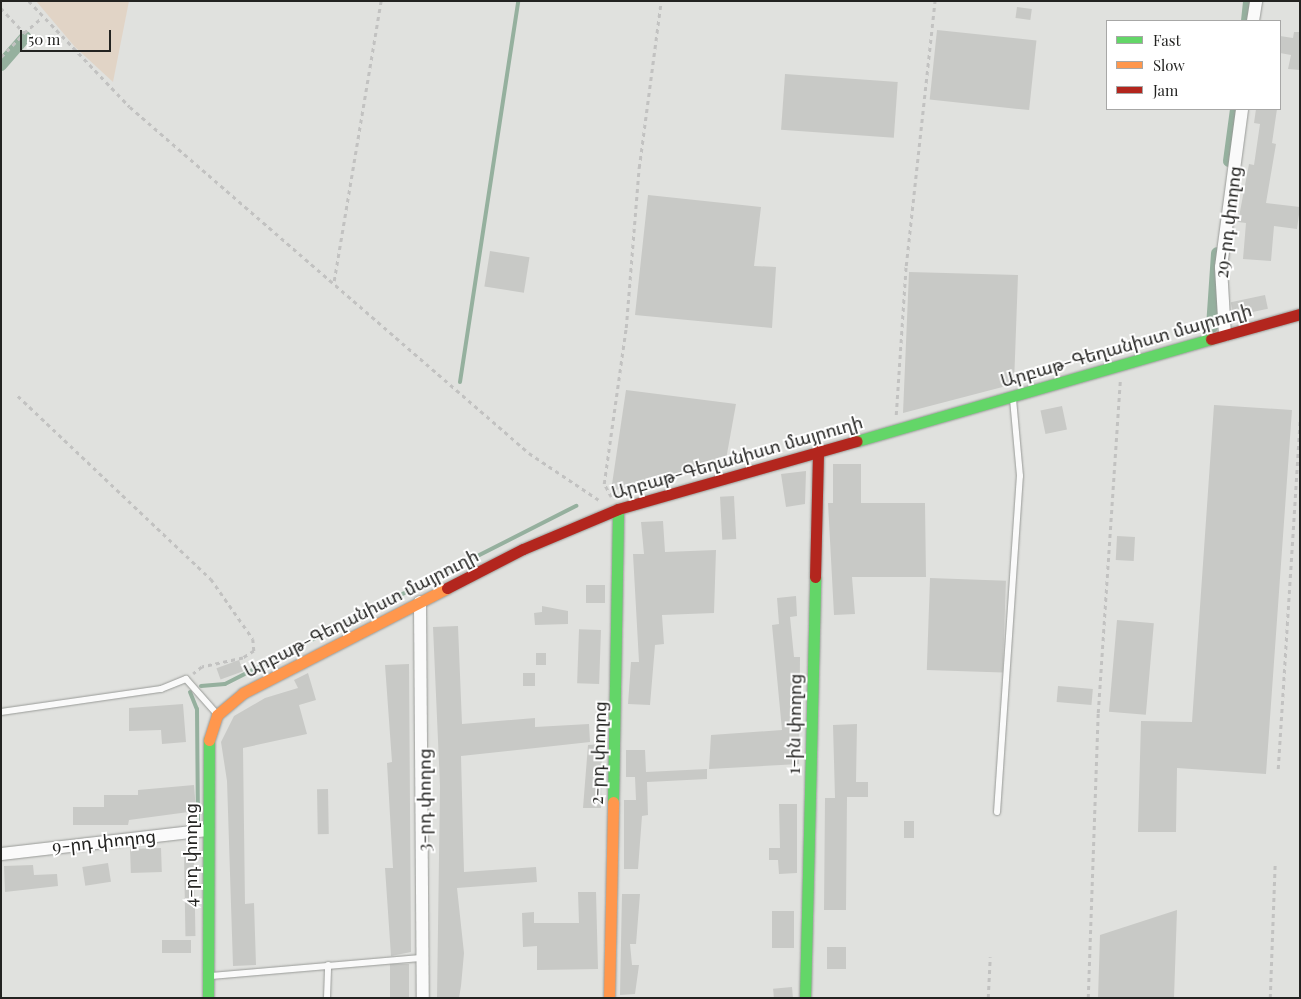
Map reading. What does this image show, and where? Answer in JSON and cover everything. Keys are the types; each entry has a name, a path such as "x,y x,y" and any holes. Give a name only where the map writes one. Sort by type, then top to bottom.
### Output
{"main road":[{"name":"Արբաթ-Գեղանիստ մայրուղի","path":"218,715 243,693 570,527 618,509 1300,314"},
{"name":"1-ին փողոց","path":"805,998 818,451"},
{"name":"2-րդ փողոց","path":"609,998 618,509"},
{"name":"4-րդ փողոց","path":"208,998 208,745 218,715"}],"street":[{"path":"1253,20 1256,1"},
{"name":"29-րդ փողոց","path":"1225,335 1220,267 1242,110"},
{"name":"3-րդ փողոց","path":"420,602 423,998"},
{"name":"9-րդ փողոց","path":"1,854 208,830"}],"lane":[{"path":"996,812 1020,476 1018,418 1012,396"},
{"path":"1,712 161,689 186,679 218,715"},
{"path":"208,976 423,958"},
{"path":"326,998 328,965"}],"path":[{"path":"29,1 41,18 130,107 334,281 528,453 579,490 618,509"},
{"path":"334,281 381,1"},
{"path":"618,509 604,484 626,328 640,168 661,1"},
{"path":"896,429 906,266 935,1"},
{"path":"1,8 24,33"},
{"path":"1,57 41,18"},
{"path":"1088,998 1098,713 1121,365"},
{"path":"18,396 211,579 253,638 254,651 243,658 202,667 186,679"},
{"path":"1278,769 1300,418"},
{"path":"1270,998 1275,863"},
{"path":"988,998 990,957"}],"shaded area":[{"path":"36,1 129,1 113,82 75,47"}],"building":[{"path":"1017,7 1032,9 1030,20 1015,18"},
{"path":"937,30 1036,40 1029,110 930,100"},
{"path":"1294,32 1300,32 1300,70 1288,69 1291,55 1281,53 1281,36 1293,38"},
{"path":"785,74 898,82 894,138 781,130"},
{"path":"1256,110 1277,110 1272,143 1276,144 1266,203 1300,207 1297,229 1274,226 1271,261 1243,259 1246,223 1238,222 1249,164 1254,165 1260,124 1254,123"},
{"path":"648,195 761,207 754,266 776,267 772,328 635,315"},
{"path":"490,251 530,257 524,293 484,287"},
{"path":"909,272 1018,275 1014,384 903,413"},
{"path":"1265,295 1268,309 1234,316 1231,302"},
{"path":"626,390 736,404 725,465 611,491"},
{"path":"1214,405 1292,410 1266,774 1177,768 1176,832 1138,832 1141,721 1192,722"},
{"path":"1062,406 1067,429 1045,434 1040,411"},
{"path":"833,464 861,464 861,503 925,503 926,577 852,577 855,614 834,615 828,503 833,503"},
{"path":"806,471 805,504 786,507 781,474"},
{"path":"734,496 736,539 722,540 720,497"},
{"path":"663,521 665,552 716,550 714,613 662,615 664,644 655,645 650,705 628,704 631,662 639,662 633,554 644,554 641,522"},
{"path":"1117,536 1135,537 1134,561 1116,560"},
{"path":"930,578 1006,581 1003,673 927,670"},
{"path":"586,585 605,585 605,603 586,603"},
{"path":"796,596 797,616 790,617 794,657 800,657 799,764 709,769 711,735 782,730 772,625 779,624 777,598"},
{"path":"542,606 568,611 568,624 535,625 534,613 542,612"},
{"path":"1117,620 1154,623 1146,715 1109,712"},
{"path":"458,626 462,724 535,718 535,727 589,724 590,742 461,756 464,872 536,867 537,882 457,888 464,953 459,998 437,998 440,786 433,627"},
{"path":"579,629 601,630 599,684 577,683"},
{"path":"536,653 546,653 546,665 536,665"},
{"path":"239,660 243,671 221,679 216,668"},
{"path":"409,664 411,952 391,956 385,868 393,868 387,763 392,762 385,665"},
{"path":"308,673 316,700 299,705 307,734 243,748 245,904 254,903 256,965 233,966 227,781 221,742 234,716 265,698 298,688 294,680"},
{"path":"523,673 535,673 535,686 523,686"},
{"path":"1058,686 1093,689 1091,705 1057,702"},
{"path":"183,704 186,742 162,744 161,730 129,731 129,708"},
{"path":"857,724 856,782 868,782 868,797 847,797 846,910 824,910 825,798 835,798 833,725"},
{"path":"602,744 601,808 583,808 588,745"},
{"path":"626,750 645,750 646,772 707,769 707,779 647,782 648,815 642,816 638,869 624,869 624,800 636,800 635,777 626,777"},
{"path":"194,785 196,811 129,820 128,825 73,825 73,807 104,807 104,795 138,795 138,790"},
{"path":"317,789 328,789 329,834 318,834"},
{"path":"779,804 797,804 797,873 779,874 778,860 769,860 769,848 780,848"},
{"path":"904,821 914,821 914,838 904,838"},
{"path":"161,848 162,872 131,873 130,849"},
{"path":"184,853 194,853 195,936 185,936"},
{"path":"108,863 111,882 85,886 82,867"},
{"path":"33,865 34,875 57,874 58,886 5,892 4,866"},
{"path":"578,892 596,892 598,969 537,970 537,946 523,947 522,913 534,912 534,923 579,923"},
{"path":"622,894 640,894 636,944 630,944 632,965 639,965 635,994 620,995"},
{"path":"1177,910 1174,998 1098,998 1100,935"},
{"path":"772,911 794,911 794,948 772,948"},
{"path":"162,940 191,940 191,953 162,953"},
{"path":"827,947 846,947 846,969 827,969"},
{"path":"390,964 409,964 409,998 390,998"},
{"path":"792,987 793,998 774,998 773,989"}],"waterway":[{"path":"460,382 518,1"},
{"path":"1247,20 1249,1"},
{"path":"1,65 25,37"},
{"path":"1229,161 1236,110"},
{"path":"1212,327 1217,253"},
{"path":"201,686 225,684 576,506"},
{"path":"190,692 197,709 198,824"}],"traffic: fast":[{"path":"857,441 1211,339"},
{"path":"613,802 618,509"},
{"path":"805,998 815,577"},
{"path":"208,998 209,740"}],"traffic: slow":[{"path":"209,740 217,715 243,693 447,588"},
{"path":"609,998 613,802"}],"traffic: jam":[{"path":"1211,339 1300,314"},
{"path":"447,588 523,549 618,509 857,441"},
{"path":"815,577 818,451"}]}
